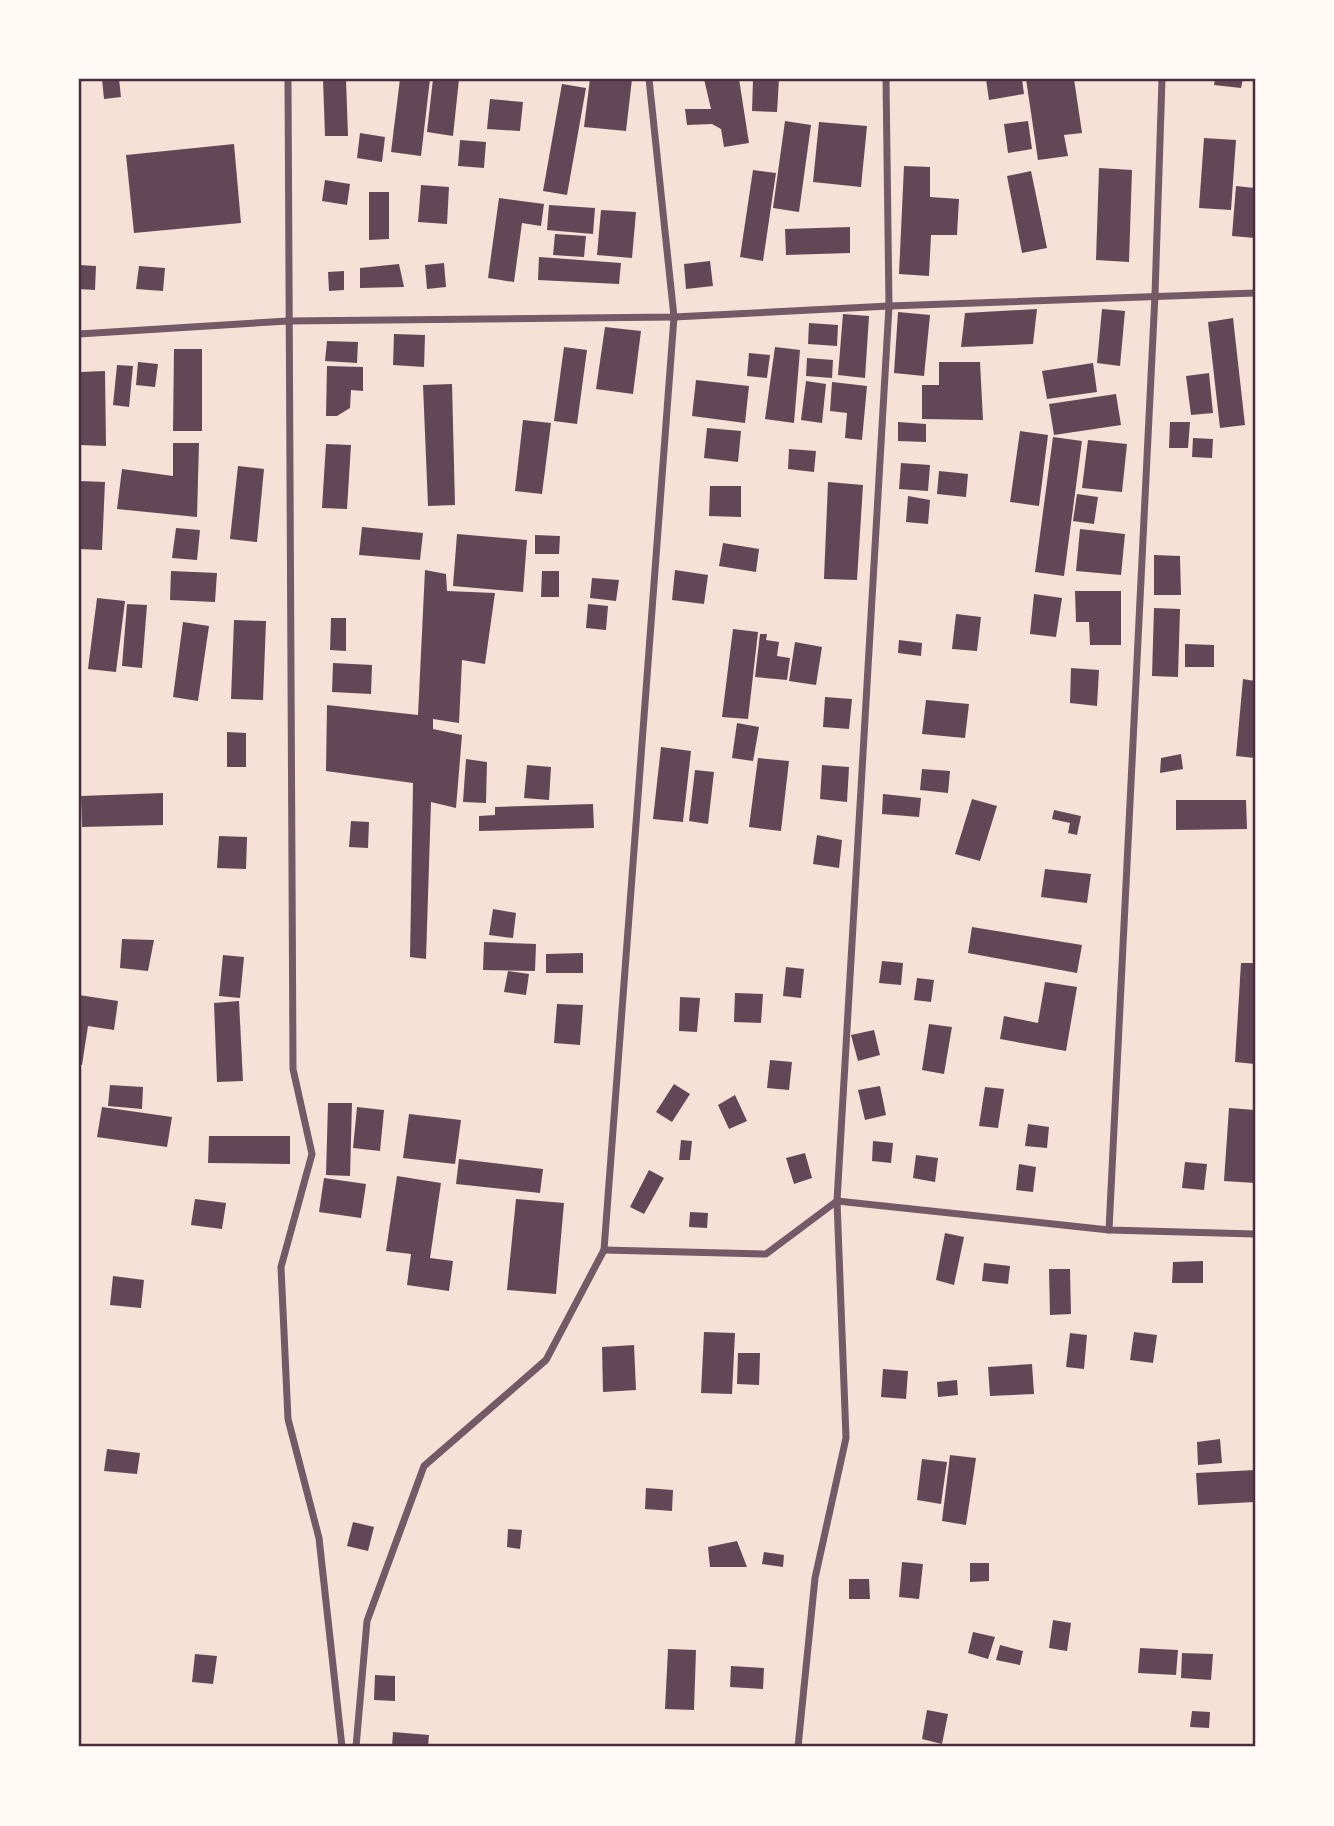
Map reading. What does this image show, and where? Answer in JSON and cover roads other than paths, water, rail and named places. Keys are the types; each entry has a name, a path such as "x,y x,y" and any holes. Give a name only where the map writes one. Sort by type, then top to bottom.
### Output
{"street":[{"path":"288,79 293,1069 312,1154 281,1268 288,1419 319,1538 342,1747"},
{"path":"356,1747 367,1621 424,1466 546,1360 604,1250 674,317 649,79"},
{"path":"798,1747 815,1578 846,1438 837,1201 889,306 886,79"},
{"path":"1109,1230 1155,295 1162,79"},
{"path":"79,334 288,321 674,317 1155,295 1255,293"},
{"path":"604,1250 766,1254 837,1201 1109,1230 1255,1234"}]}
